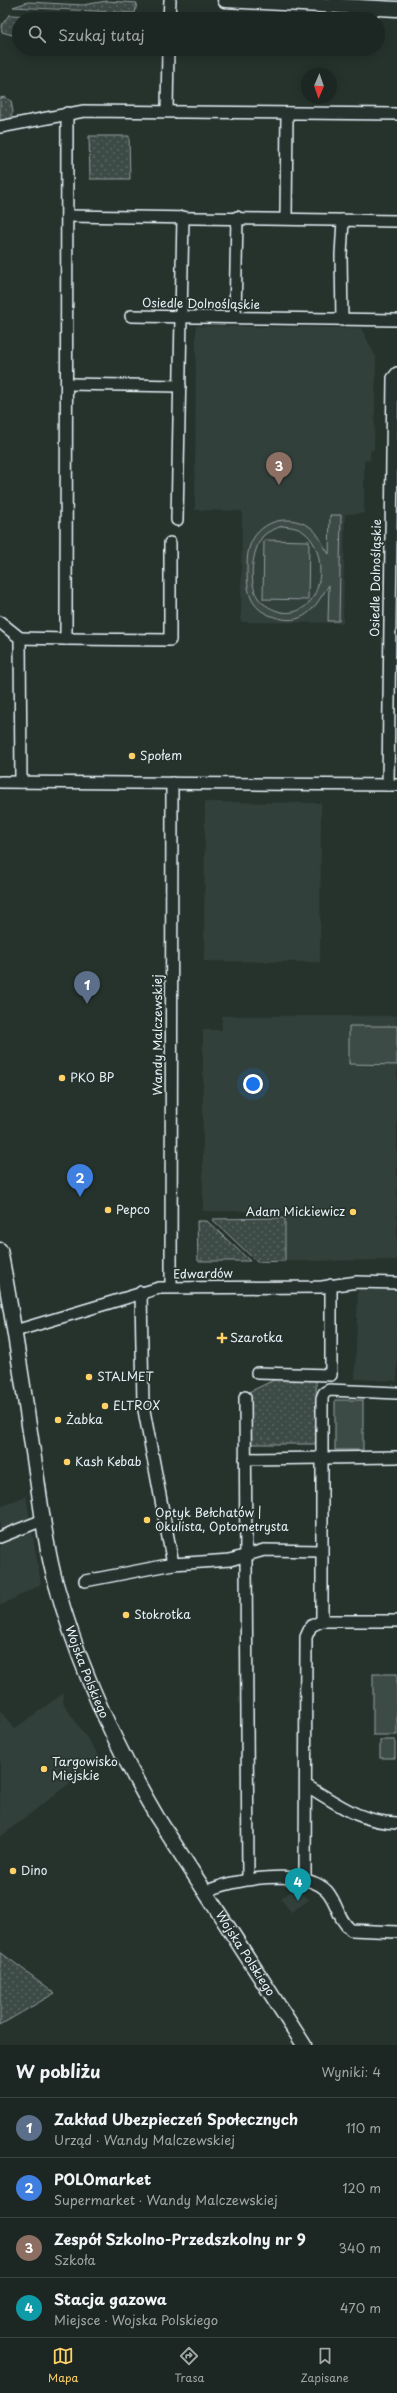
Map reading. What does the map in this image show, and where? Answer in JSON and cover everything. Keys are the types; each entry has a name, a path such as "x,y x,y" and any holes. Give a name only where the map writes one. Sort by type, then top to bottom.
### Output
{"street":[{"path":"169,12 170,0"},
{"path":"225,0 305,2 397,8"},
{"path":"167,111 168,56"},
{"path":"0,127 67,113 84,111 397,114"},
{"path":"66,639 68,384 67,113"},
{"path":"286,218 287,114"},
{"path":"67,216 237,217 397,221"},
{"path":"178,520 183,217"},
{"path":"235,317 237,217"},
{"path":"342,320 341,255 343,220"},
{"name":"Osiedle Dolnośląskie","path":"131,316 397,320"},
{"name":"Osiedle Dolnośląskie","path":"0,782 392,785 390,502 393,378 397,373"},
{"path":"68,384 180,386"},
{"path":"0,622 20,638 170,640 170,543"},
{"path":"20,638 21,782"},
{"name":"Wandy Malczewskiej","path":"171,1287 172,783"},
{"name":"Wojska Polskiego","path":"0,1250 15,1331 43,1520 56,1584 96,1696 134,1778 205,1892 304,2045"},
{"name":"Edwardów","path":"15,1331 141,1292 171,1287 294,1287 357,1282 397,1283"},
{"path":"257,1373 331,1375 331,1285"},
{"path":"141,1292 143,1406 173,1564"},
{"path":"322,1621 322,1398 324,1393 332,1390 397,1393"},
{"path":"245,1397 248,1879"},
{"path":"245,1459 397,1457"},
{"path":"0,1537 43,1520"},
{"path":"85,1581 173,1564 230,1560 264,1550 321,1551"},
{"path":"305,1879 307,1786 306,1637 311,1626 322,1621 397,1621"},
{"path":"307,1786 362,1818 377,1823 397,1823"},
{"path":"205,1892 222,1884 248,1879 305,1879 317,1884 327,1892 341,1921 351,1930 397,1932"}],"shaded area":[{"path":"107,1 137,3 135,12 13,7 28,2 83,5"},
{"path":"9,15 12,15 12,35 2,32 1,26"},
{"path":"5,97 11,101 13,112 10,119 0,121 0,98"},
{"path":"89,136 129,136 130,179 90,179"},
{"path":"196,326 361,328 376,357 374,449 370,451 370,460 364,460 364,513 345,514 343,623 241,622 242,511 195,510"},
{"path":"330,515 341,515 339,621 328,621 329,585 310,612 296,619 288,620 269,615 262,611 252,601 247,579 248,553 253,539 265,526 282,520 291,520 301,523 310,527 316,532 329,554","holes":["282,526 294,528 305,533 313,543 318,555 320,569 314,596 306,606 295,611 281,612 268,607 258,598 253,584 252,575 254,558 259,542 267,533"]},
{"path":"264,540 309,541 308,600 263,599"},
{"path":"205,802 321,803 320,962 204,961"},
{"path":"222,1016 397,1016 397,1260 285,1261 285,1211 203,1211 203,1030 222,1030"},
{"path":"349,1026 397,1026 397,1065 349,1064"},
{"path":"285,1218 285,1261 257,1262 212,1219"},
{"path":"197,1221 207,1221 250,1261 198,1261"},
{"path":"358,1289 397,1290 397,1381 355,1379"},
{"path":"276,1379 316,1379 317,1444 249,1444 249,1392"},
{"path":"335,1400 363,1400 363,1450 335,1450"},
{"path":"26,1496 41,1584 0,1606 0,1507"},
{"path":"373,1674 397,1674 397,1735 373,1735"},
{"name":"Targowisko Miejskie","path":"64,1693 63,1703 101,1759 0,1837 0,1710 14,1729"},
{"path":"380,1740 395,1740 395,1758 380,1758"},
{"path":"290,1892 303,1894 309,1900 291,1912 281,1899"},
{"path":"0,1952 55,1993 0,2025"}],"place":[{"name":"Zespół Szkolno-Przedszkolny nr 9","path":"279,485"},
{"name":"Społem","path":"132,756"},
{"name":"Zakład Ubezpieczeń Społecznych","path":"87,1004"},
{"name":"PKO BP","path":"62,1078"},
{"name":"POLOmarket","path":"80,1197"},
{"name":"Pepco","path":"108,1210"},
{"name":"Adam Mickiewicz","path":"353,1212"},
{"name":"Szarotka","path":"222,1338"},
{"name":"STALMET","path":"89,1377"},
{"name":"ELTROX","path":"105,1406"},
{"name":"Żabka","path":"58,1420"},
{"name":"Kash Kebab","path":"67,1462"},
{"name":"Optyk Bełchatów | Okulista, Optometrysta","path":"147,1520"},
{"name":"Stokrotka","path":"126,1615"},
{"name":"Targowisko Miejskie","path":"44,1769"},
{"name":"Dino","path":"13,1871"},
{"name":"Stacja gazowa","path":"298,1901"}]}
